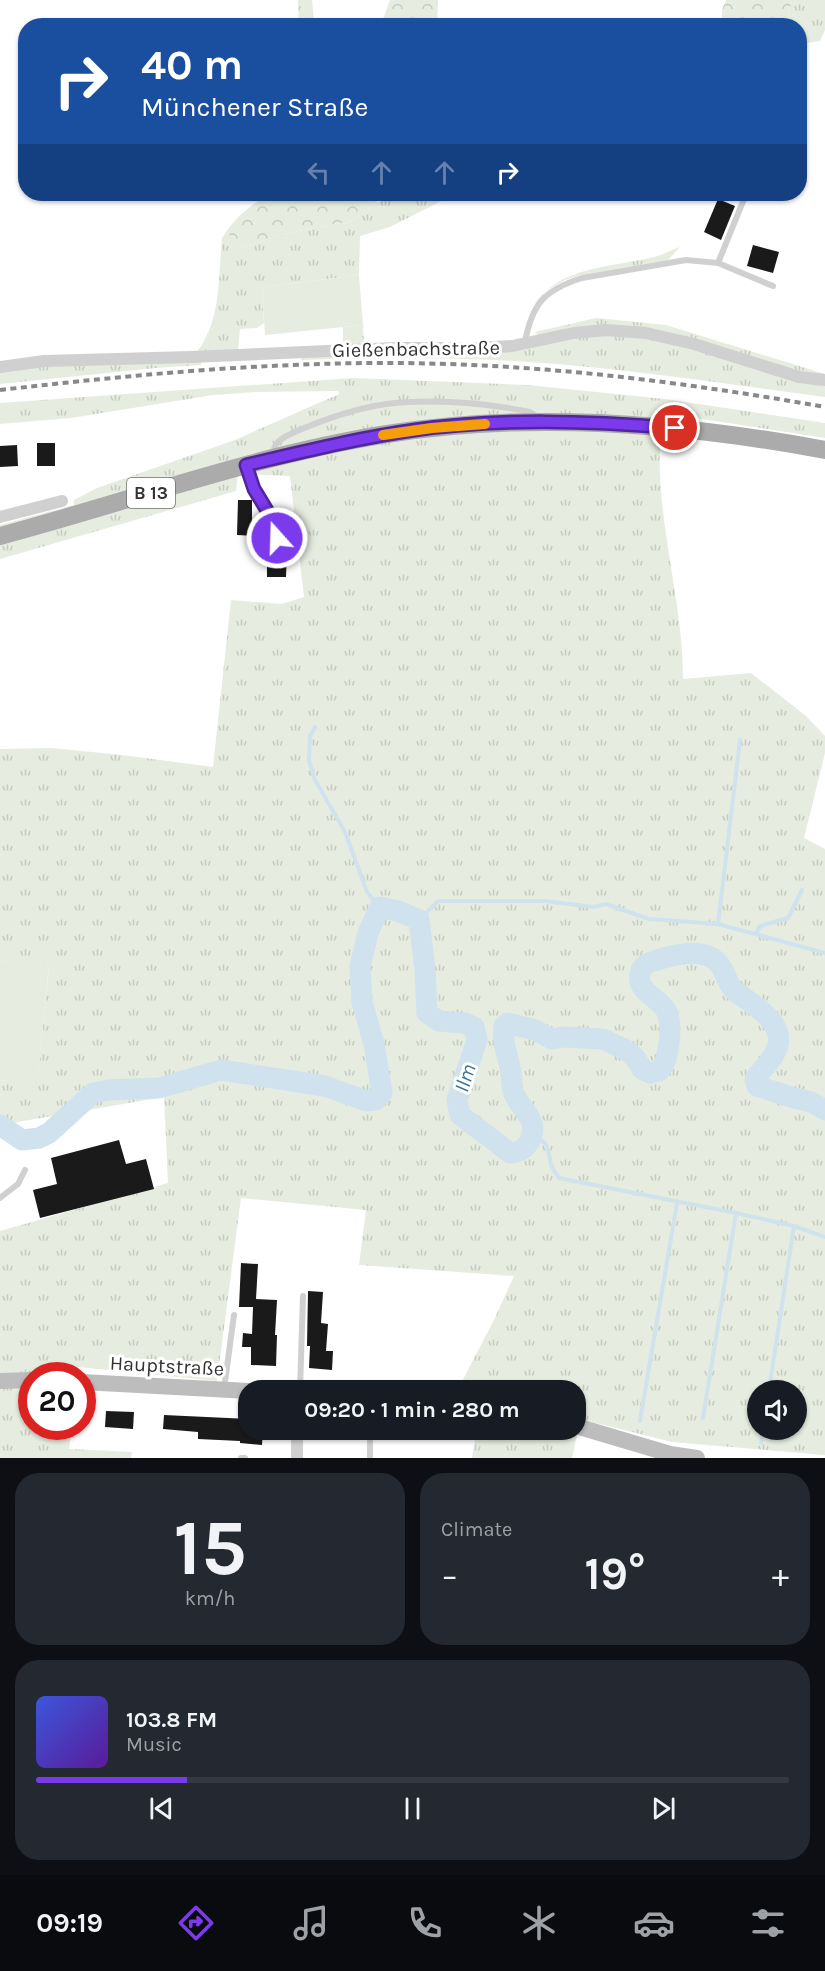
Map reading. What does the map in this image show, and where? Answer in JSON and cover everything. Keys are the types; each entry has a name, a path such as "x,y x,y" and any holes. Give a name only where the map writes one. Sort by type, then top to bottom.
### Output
{"main road":[{"name":"B 13","path":"0,536 246,465 352,440 417,429 536,422 655,426 760,438 825,450"}],"street":[{"name":"Gießenbachstraße","path":"0,367 44,361 395,348 480,348 512,346 574,333 606,330 646,333 694,344 798,377 825,380"},
{"path":"0,517 62,501"},
{"path":"0,1381 18,1380"},
{"name":"Hauptstraße","path":"96,1383 238,1391"},
{"path":"586,1429 670,1456 697,1458"},
{"path":"297,1440 297,1458"}],"lane":[{"path":"718,263 743,201"},
{"path":"525,342 528,325 536,306 549,293 566,283 582,278 686,260 718,263 773,286"},
{"path":"275,458 273,451 275,445 292,433 340,416 383,405 409,402 487,406 530,412 536,416 536,422"},
{"path":"246,465 254,489 271,517 277,538"},
{"path":"0,1198 18,1184 25,1170"},
{"path":"300,1380 303,1296"},
{"path":"224,1390 234,1315"},
{"path":"370,1440 370,1458"}],"green space":[{"path":"298,0 312,0 314,18 299,18"},
{"path":"390,0 438,0 437,18 384,18"},
{"path":"726,0 792,0 788,18 722,18"},
{"path":"792,0 825,0 825,30 820,41 807,43 807,18 788,18"},
{"path":"258,201 377,201 377,203 347,224 340,223 288,233 243,247 226,232 246,210"},
{"path":"382,201 441,201 390,227 360,236 359,275 262,287 264,323 257,328 240,329 238,351 196,353 215,313 222,238 226,232 243,247 288,233 340,223 347,224"},
{"path":"680,247 668,260 581,275 548,289 572,275 654,257"},
{"path":"359,275 363,325 265,335 262,287"},
{"path":"596,318 666,325 825,374 825,378 647,329 539,336 535,332"},
{"path":"363,325 364,345 343,346 343,327"},
{"path":"606,335 646,338 825,385 825,397 641,373 530,362 416,358 301,360 302,355"},
{"path":"201,362 201,365 0,384 0,372 50,364"},
{"path":"353,378 528,385 665,399 825,423 825,438 663,413 660,480 682,646 683,679 751,673 806,716 825,736 825,753 804,838 825,849 825,1455 672,1442 586,1420 586,1380 463,1380 514,1276 359,1265 366,1210 241,1198 217,1381 96,1369 96,1362 18,1362 18,1440 70,1440 69,1449 132,1452 131,1458 0,1458 0,1231 168,1183 164,1097 0,1125 0,1080 37,1083 49,966 0,961 0,749 52,748 213,767 231,600 282,604 304,597 290,476 238,474 236,491 0,559 0,525 74,505 74,500 97,488 235,440 339,394 338,391 213,395 71,418 0,424 0,403"},
{"path":"0,961 49,965 37,1084 0,1080"},
{"path":"475,1440 576,1440 572,1458 472,1458"}],"building":[{"path":"717,201 735,206 721,240 704,232"},
{"path":"753,245 779,252 773,273 747,266"},
{"path":"37,443 55,443 55,466 37,466"},
{"path":"17,445 18,466 0,467 0,446"},
{"path":"238,500 252,500 252,522 267,522 269,534 274,542 281,541 281,534 296,534 296,550 287,550 286,577 267,577 267,550 258,550 258,536 237,535"},
{"path":"119,1140 126,1164 146,1159 154,1189 40,1218 33,1190 57,1184 51,1158"},
{"path":"241,1263 258,1264 256,1299 277,1300 276,1366 251,1365 251,1347 242,1347 243,1333 252,1334 253,1307 239,1307"},
{"path":"308,1291 323,1292 321,1323 328,1324 326,1351 333,1351 332,1370 309,1368"},
{"path":"106,1411 134,1412 133,1429 105,1427"},
{"path":"164,1415 238,1418 238,1440 262,1440 262,1445 240,1443 240,1441 198,1439 198,1432 163,1429"}],"waterway":[{"path":"315,727 310,737 309,760 314,778 345,832 367,892 380,907"},
{"path":"718,924 740,740"},
{"path":"756,934 760,926 788,918 802,890"},
{"path":"419,920 438,901 545,901 593,907 606,904 649,919 718,924 825,953"},
{"name":"Ilm","path":"0,1125 22,1140 39,1138 49,1133 93,1093 108,1090 159,1088 221,1070 325,1086 366,1101 376,1100 382,1093 374,1044 362,1002 360,967 368,933 380,907 398,911 419,920 427,1013 439,1021 465,1023 474,1027 477,1040 457,1100 460,1115 510,1153 521,1150 527,1145 533,1127 513,1091 504,1040 504,1026 507,1023 535,1030 552,1039 563,1037 603,1039 628,1051 642,1069 650,1073 659,1071 668,1051 670,1032 668,1015 662,1005 643,988 640,978 642,969 648,963 679,955 697,954 713,958 721,967 732,988 764,1014 776,1028 778,1045 771,1059 755,1079 757,1086 811,1102 825,1110"},
{"path":"532,1136 544,1143 559,1178 736,1213 794,1226 825,1237"},
{"path":"640,1421 677,1203"},
{"path":"703,1418 736,1213"},
{"path":"771,1380 794,1226"}],"railway":[{"path":"0,390 223,369 335,364 447,364 542,369 637,379 825,407"}],"slow traffic":[{"path":"383,435 485,424"}],"route":[{"path":"277,538 271,517 254,489 246,465 352,440 447,426 536,422 675,428"}]}
